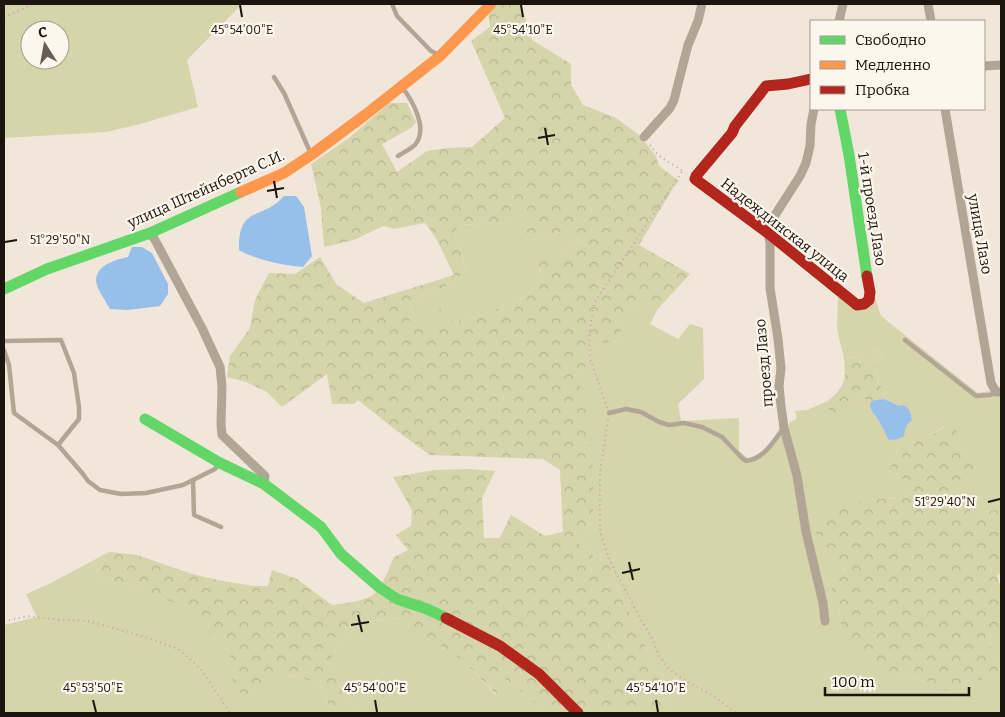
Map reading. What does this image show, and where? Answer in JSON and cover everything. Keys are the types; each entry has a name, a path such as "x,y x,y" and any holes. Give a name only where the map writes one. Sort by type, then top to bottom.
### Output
{"street":[{"name":"улица Штейнберга С.И.","path":"4,289 47,269 150,233 284,173 366,115 440,56 491,4"},
{"path":"644,137 670,108 702,4"},
{"path":"839,20 843,4"},
{"path":"928,4 931,20"},
{"path":"985,66 1001,65"},
{"path":"695,179 766,86 791,84 810,79"},
{"name":"проезд Лазо","path":"814,110 810,146 806,162 800,176 770,223 768,234 770,243 770,288 778,339 779,386 784,428 797,476 806,532 823,603 825,621"},
{"name":"1-й проезд Лазо","path":"840,110 870,292 869,300 864,304 857,305"},
{"name":"улица Лазо","path":"945,110 991,383 999,392"},
{"name":"Надеждинская улица","path":"695,179 857,305"},
{"path":"150,233 202,328 220,367 222,435 266,476 264,484"},
{"path":"145,419 220,463 264,484 321,527 341,554 378,587 397,599 427,609 500,646 539,674 578,713"}],"lane":[{"path":"392,4 397,16 431,51 440,56"},
{"path":"274,77 284,93 311,155"},
{"path":"398,156 417,143 421,130 412,101 401,86"},
{"path":"4,341 61,340 74,373 79,418 58,445"},
{"path":"905,340 976,396 999,392"},
{"path":"4,350 9,365 14,412 58,445 88,480 100,490 121,494 146,493 183,485 215,469 220,463"},
{"path":"609,413 626,409 642,412 659,422 669,425 684,422 702,427 722,437 746,460 757,459 773,444 784,428"},
{"path":"193,480 194,515 222,527"}],"path":[{"path":"4,17 34,4"},
{"path":"644,137 659,156 695,179"},
{"path":"683,170 594,303 588,337 590,358 609,413 600,472 600,531 610,559 651,636 658,654 670,670 712,695 736,713"},
{"path":"4,621 28,616 89,621 178,649 204,672 230,713"}],"green space":[{"path":"4,4 242,4 187,60 198,107 106,132 4,138"},
{"path":"495,4 521,4 532,40 571,64 571,85 583,105 616,118 639,135 656,156 659,166 679,181 639,245 690,274 657,310 652,302 626,308 619,341 590,345 589,360 578,377 587,415 593,469 593,519 579,544 592,555 609,564 625,606 635,620 665,691 669,713 546,713 497,673 497,695 464,662 400,618 374,620 343,636 329,663 340,686 357,713 330,713 325,690 311,681 288,674 248,695 237,691 228,667 230,653 207,633 197,610 171,602 137,587 95,576 109,552 137,555 192,574 254,586 268,586 272,570 297,579 332,605 361,600 376,592 394,557 408,550 396,535 411,526 412,510 393,477 435,470 467,469 495,471 482,498 484,538 500,538 511,515 545,536 563,532 560,470 543,459 430,455 358,400 354,404 332,404 327,374 282,407 267,392 246,382 227,377 230,356 250,328 255,300 269,273 295,274 320,257 337,285 364,303 454,275 436,238 425,223 394,229 383,226 354,240 324,247 321,208 311,164 349,138 389,103 407,103 416,122 411,128 382,144 397,172 427,151 472,147 505,118 471,41 490,27 488,11","holes":["519,214 527,222 520,237 526,241 569,230 581,240 571,246 563,256 538,255 543,279 522,299 482,314 453,322 439,308 436,323 405,330 422,296 446,286 465,273 462,251 453,234 460,225 501,223"]},
{"path":"519,214 528,222 526,241 569,230 582,239 571,246 563,256 539,266 543,279 522,299 482,314 453,322 436,323 404,331 422,296 446,286 465,273 462,251 453,234 460,225 501,223"},
{"path":"874,295 881,316 978,393 990,391 996,396 1001,395 1001,509 972,514 962,492 971,453 953,446 949,440 957,431 943,427 899,447 889,470 892,477 906,480 911,494 904,499 894,498 853,503 836,557 846,572 825,580 839,599 840,619 893,674 929,682 959,698 974,682 1001,673 1001,713 669,713 665,691 635,620 625,606 609,564 592,555 579,544 593,519 578,377 589,360 590,345 619,341 626,308 652,302 657,310 650,324 678,339 690,324 703,328 704,379 678,404 681,421 739,418 739,451 748,458 758,454 767,446 775,437 780,427 787,428 790,422 797,419 795,411 807,410 828,401 830,415 852,408 863,397 870,403 872,411 885,433 906,426 912,419 911,412 884,399 883,389 878,382 876,370 882,355 876,349 874,358 869,366 860,357 844,358 837,329 838,297 858,308"},
{"path":"875,349 882,355 876,370 878,382 883,389 884,399 875,400 870,403 863,397 841,417 830,415 828,401 844,382 844,358 860,357 869,366 874,358"},
{"path":"953,424 957,431 949,440 953,446 971,453 981,466 962,492 972,514 1001,509 1001,572 997,576 1001,589 1001,636 990,632 991,655 1001,673 974,682 959,698 929,682 893,674 868,663 848,646 840,619 839,599 825,580 846,571 813,529 821,516 838,507 873,500 904,499 911,494 906,480 892,477 889,470 899,447"},
{"path":"109,552 95,576 137,587 171,602 198,610 207,633 230,653 228,667 248,695 287,674 311,681 325,690 330,713 4,713 4,625 37,617 26,594"},
{"path":"401,618 464,662 496,695 497,673 546,713 357,713 340,686 329,663 343,636 374,620"},
{"path":"990,631 1001,636 1001,673 991,655"}],"water":[{"path":"284,196 296,196 304,207 312,256 303,267 270,262 239,250 240,235 247,219 268,209"},
{"path":"132,247 142,247 152,253 168,284 168,294 160,306 128,310 110,309 101,295 96,280 97,275 103,266 128,257"},
{"path":"884,399 899,406 903,405 911,413 912,420 906,426 904,436 898,439 889,440 871,409 870,403 875,400"}],"traffic: fast":[{"path":"840,110 849,155 867,276"},
{"path":"4,289 47,269 150,233 241,192"},
{"path":"145,419 220,463 264,484 321,527 341,554 379,587 397,599 427,609 446,618"}],"traffic: slow":[{"path":"241,192 284,173 365,115 440,56 491,4"}],"traffic: jam":[{"path":"810,79 766,86 695,179 768,233 857,305 864,304 869,300 870,292 867,276"},
{"path":"446,618 500,646 539,674 578,713"}]}
